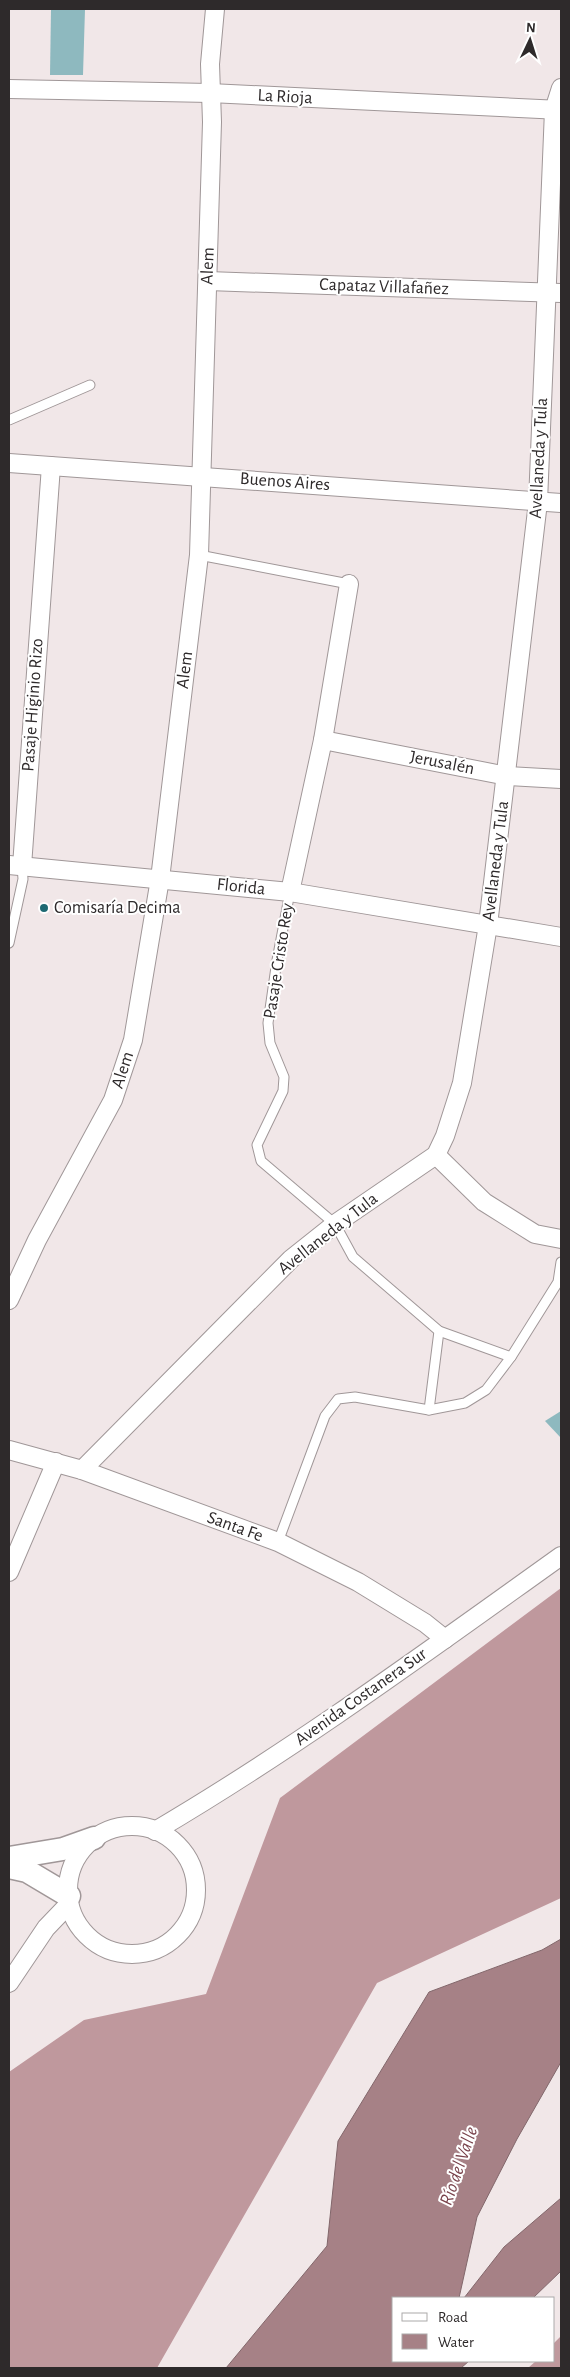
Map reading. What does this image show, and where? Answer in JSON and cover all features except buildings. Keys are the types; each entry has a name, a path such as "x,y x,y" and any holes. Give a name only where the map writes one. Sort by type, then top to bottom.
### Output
{"street":[{"name":"Alem","path":"9,1300 37,1240 114,1100 133,1040 160,879 199,555 212,122 210,64 215,9"},
{"name":"Avellaneda y Tula","path":"82,1470 291,1259 335,1224 436,1155 446,1136 462,1083 488,925 538,502 554,293 558,110 561,88"},
{"name":"La Rioja","path":"9,89 210,94 558,110"},
{"name":"Capataz Villafañez","path":"208,281 554,293"},
{"name":"Buenos Aires","path":"9,463 561,504"},
{"name":"Pasaje Higinio Rizo","path":"15,865 51,466"},
{"name":"Pasaje Cristo Rey","path":"290,892 323,740 349,584"},
{"name":"Jerusalén","path":"323,740 507,776 561,779"},
{"name":"Florida","path":"15,865 290,892 561,937"},
{"path":"436,1155 484,1202 535,1234 561,1240"},
{"name":"Santa Fe","path":"9,1450 82,1470 278,1542 358,1582 425,1624 445,1639"},
{"path":"9,1572 56,1462"},
{"name":"Avenida Costanera Sur","path":"155,1831 214,1796 309,1734 561,1556"},
{"path":"9,1858 63,1849 108,1831 124,1827 140,1827 155,1831 177,1845 191,1867 195,1880 194,1906 190,1918 174,1939 150,1951 124,1954 100,1945 84,1932 73,1916 68,1885 72,1867 81,1851 94,1838"},
{"path":"9,1867 27,1871 69,1900"},
{"path":"9,1983 46,1928 69,1900"}],"lane":[{"path":"9,420 90,385"},
{"name":"Pasaje Cristo Rey","path":"199,555 349,584"},
{"name":"Pasaje Higinio Rizo","path":"9,943 23,879 15,865"},
{"name":"Pasaje Cristo Rey","path":"290,892 277,960 268,1023 270,1043 284,1077 283,1091 256,1145 261,1161 335,1224 353,1257 439,1331 510,1357"},
{"path":"278,1542 326,1416 338,1399 355,1396 430,1410 465,1403 486,1390 510,1357 558,1282 561,1262"},
{"path":"430,1410 439,1331"}],"shaded area":[{"path":"561,1588 561,1898 377,1983 157,2368 9,2368 9,2072 84,2020 206,1994 280,1798"},
{"path":"561,2336 561,2368 528,2368 535,2362 555,2362 555,2342"}],"water":[{"name":"Río del Valle","path":"561,1939 561,2062 517,2139 477,2217 459,2297 392,2297 392,2362 468,2362 461,2368 226,2368 327,2246 338,2141 429,1992 542,1950"},
{"path":"561,2198 561,2271 534,2297 465,2297 504,2247"}],"place":[{"name":"Comisaría Decima","path":"44,908"}]}
